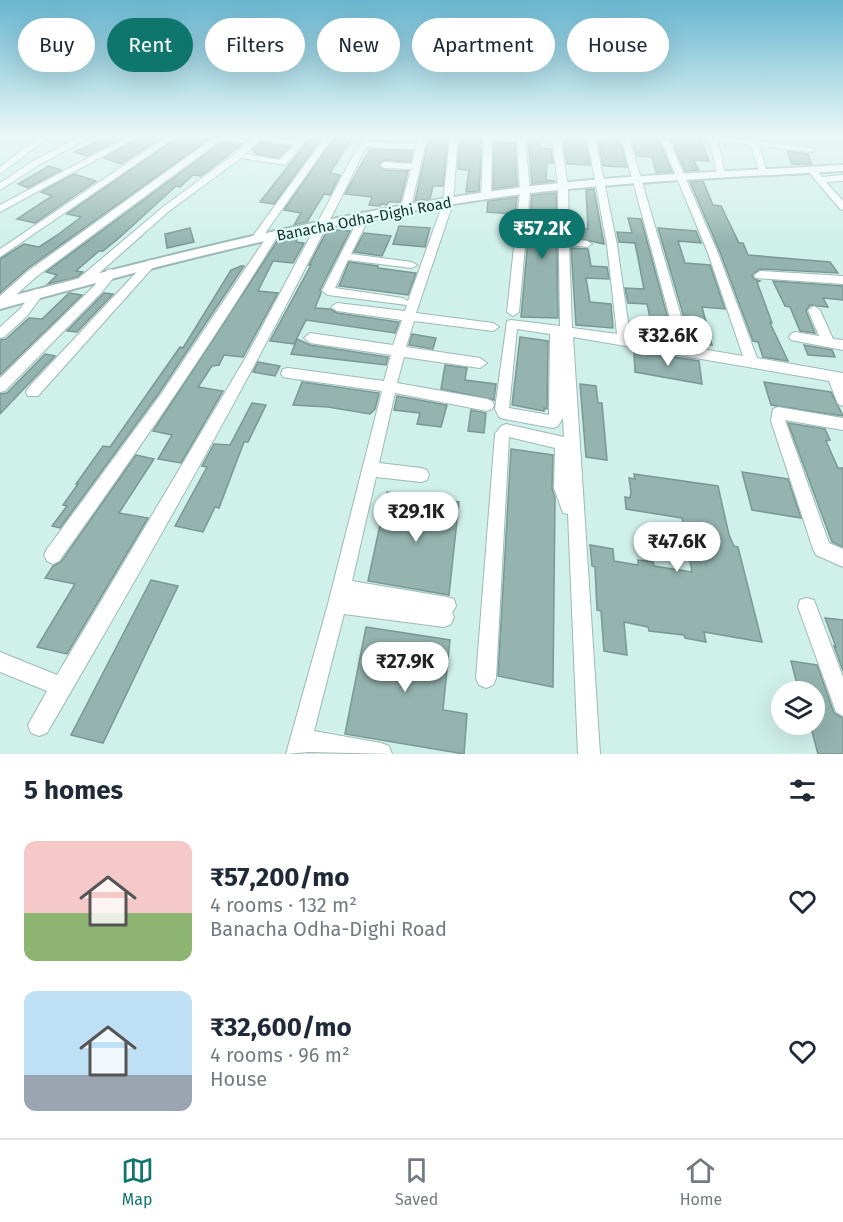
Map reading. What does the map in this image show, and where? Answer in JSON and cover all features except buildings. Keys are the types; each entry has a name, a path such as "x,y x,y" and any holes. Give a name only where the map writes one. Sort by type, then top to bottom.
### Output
{"street":[{"path":"0,187 25,172"},
{"path":"0,209 68,172"},
{"path":"0,254 120,172"},
{"path":"0,303 32,274 176,172"},
{"path":"83,281 166,209 216,172"},
{"path":"255,240 303,172"},
{"path":"39,725 240,380 324,225 349,172"},
{"path":"405,211 415,172"},
{"path":"381,754 299,747 339,597 398,351 448,203 451,172"},
{"path":"486,196 487,172"},
{"path":"513,312 525,191 524,172"},
{"path":"561,172 564,241 561,332 558,414 553,422 504,413 502,409 511,324 561,332 624,340 838,377 843,400"},
{"path":"597,172 612,245 624,340"},
{"path":"637,172 685,350"},
{"path":"680,172 713,253 752,362"},
{"name":"Banacha Odha-Dighi Road","path":"0,303 151,263 255,240 324,225 486,196 599,182 681,175 760,172"},
{"path":"813,172 843,207"},
{"path":"819,180 843,178"},
{"path":"0,194 16,200"},
{"path":"364,218 328,291 404,302"},
{"path":"53,555 188,369 272,237"},
{"path":"564,241 587,244"},
{"path":"344,256 412,265"},
{"path":"33,392 151,263"},
{"path":"0,387 74,314 111,273"},
{"path":"760,275 843,280"},
{"path":"0,334 23,313 38,293"},
{"path":"337,307 493,327"},
{"path":"814,310 828,342"},
{"path":"561,332 576,509 589,754"},
{"path":"310,338 480,363"},
{"path":"795,338 843,345"},
{"path":"288,373 390,387 487,405"},
{"path":"843,424 778,413 778,422 822,549 843,558"},
{"path":"486,678 502,434 506,430 563,443 562,488 569,507 576,509"},
{"path":"370,469 421,475"},
{"path":"339,597 445,611"},
{"path":"807,608 843,705"},
{"path":"0,662 62,687"}]}
